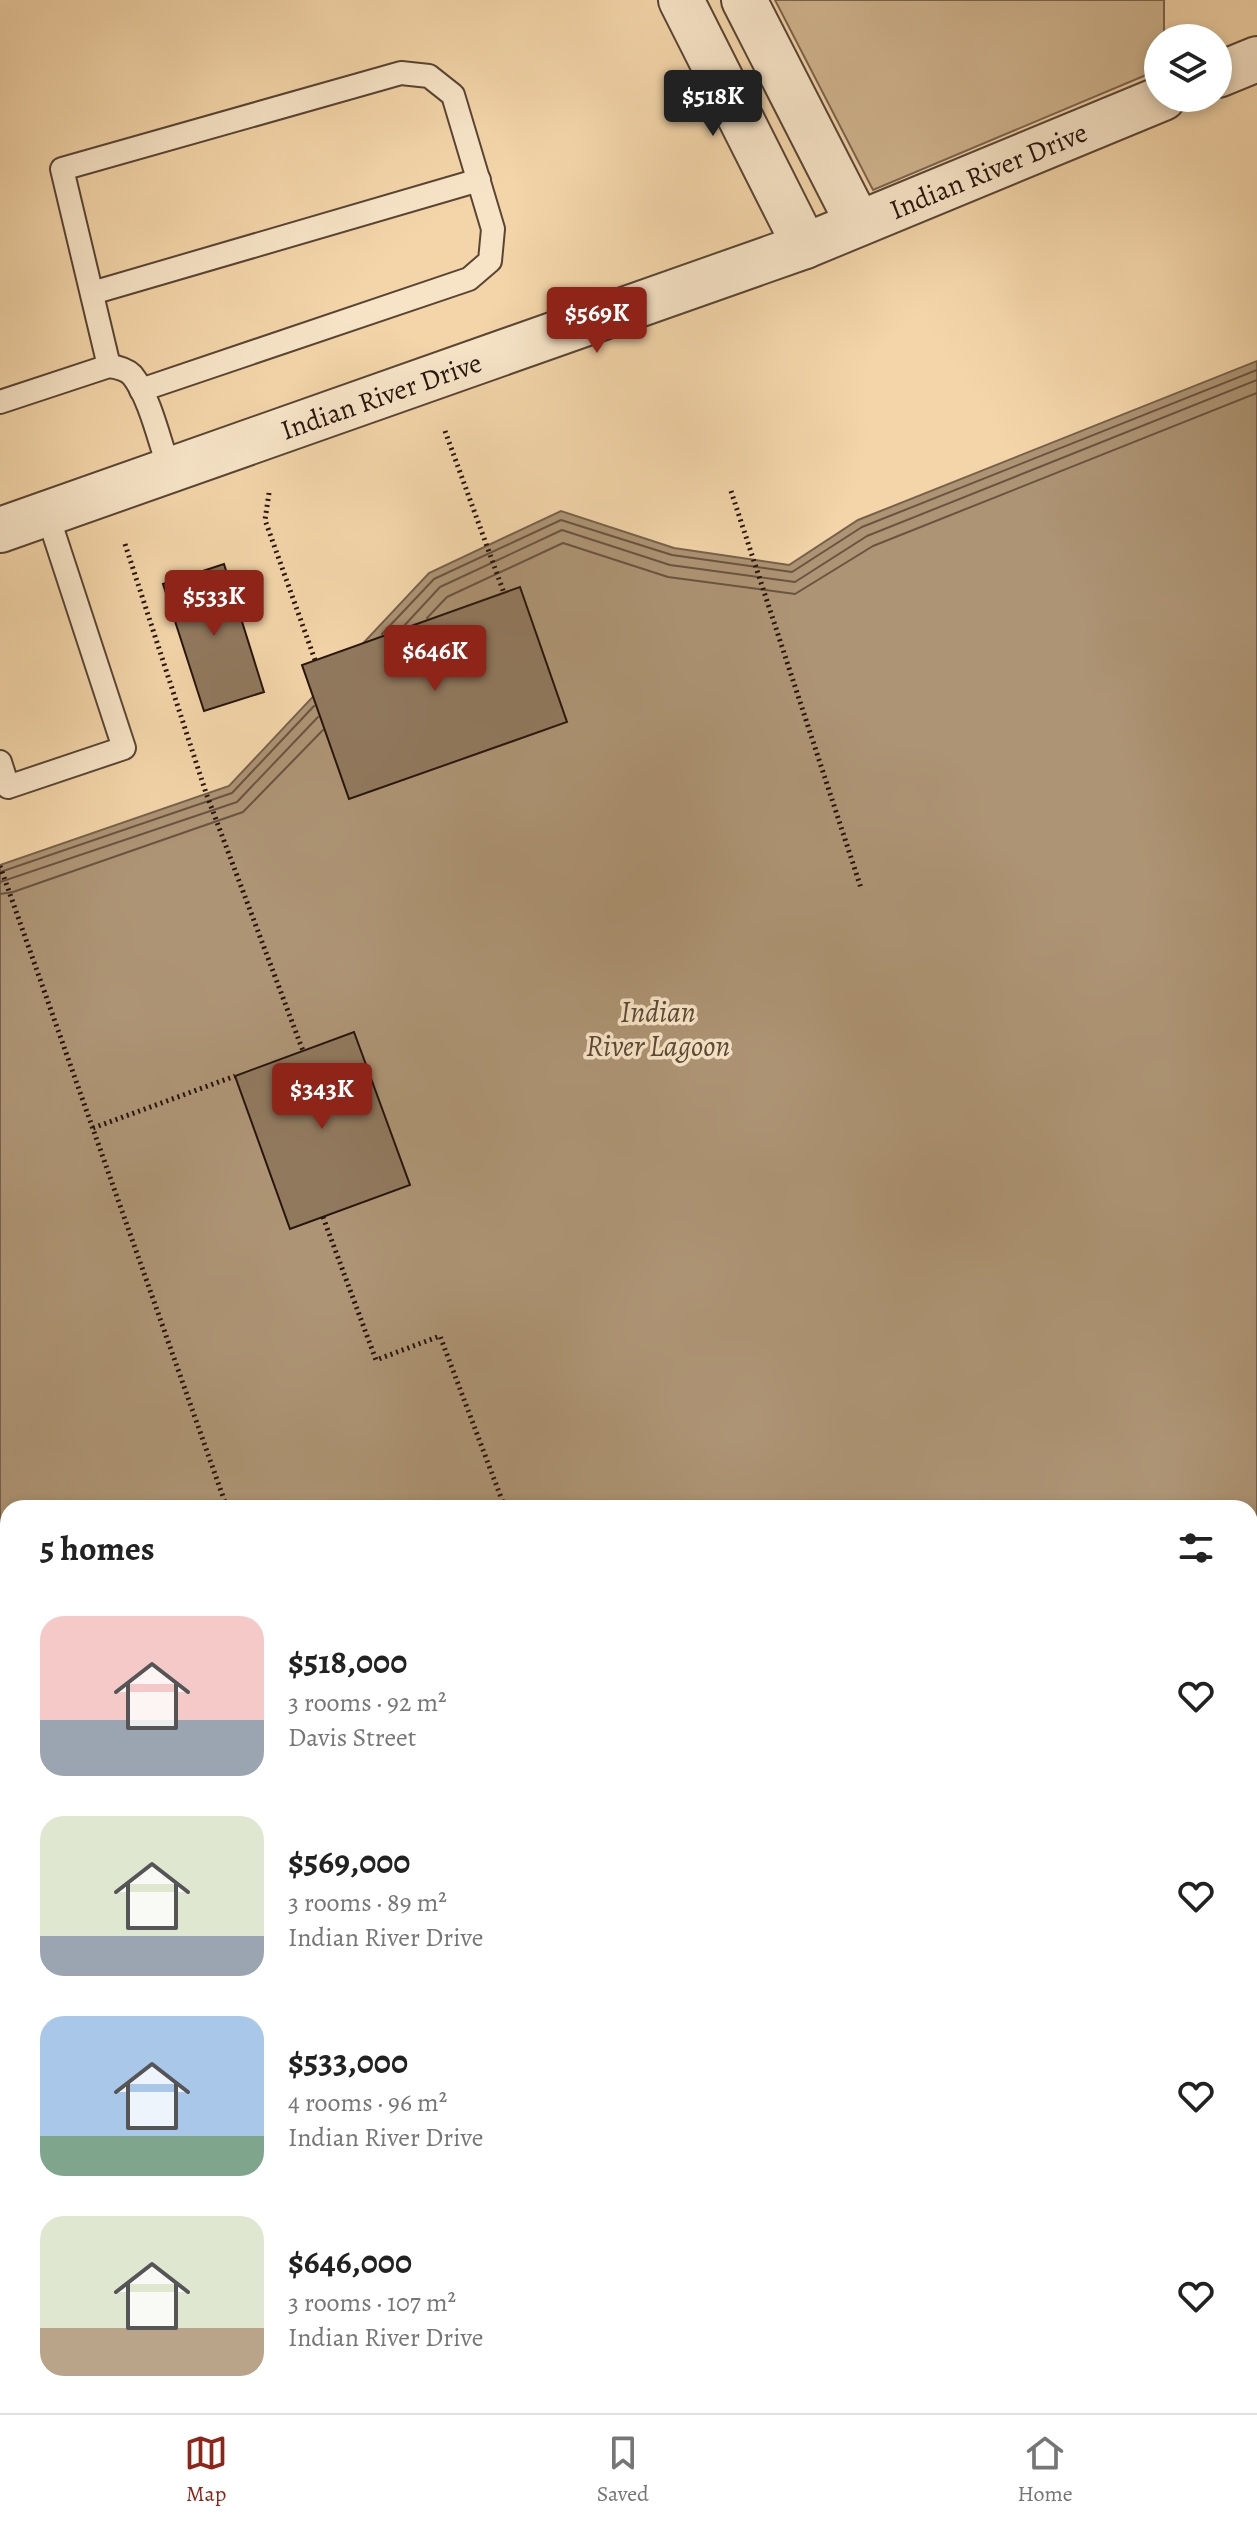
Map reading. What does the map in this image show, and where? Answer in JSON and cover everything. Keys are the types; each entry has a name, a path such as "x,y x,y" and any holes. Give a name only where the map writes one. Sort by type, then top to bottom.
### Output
{"street":[{"path":"681,0 805,246"},
{"path":"744,0 858,223"},
{"path":"1232,69 1257,59"},
{"name":"Indian River Drive","path":"0,530 805,246 1144,106"}],"lane":[{"path":"109,366 62,169 401,73 429,76 453,95 493,229 490,261 469,279 141,390"},
{"path":"92,293 479,180"},
{"path":"0,402 109,366 119,367 130,373 141,390 170,471"},
{"path":"0,762 8,787 124,748 47,513"}],"path":[{"path":"445,431 504,593"},
{"path":"731,491 861,888"},
{"path":"269,493 265,520 315,660"},
{"path":"125,544 206,793 303,1051"},
{"path":"0,866 224,1500"},
{"path":"93,1128 235,1076"},
{"path":"323,1217 376,1360 440,1336 502,1500"}],"shaded area":[{"path":"775,0 1164,0 1164,24 1144,24 1144,76 873,190"}],"water":[{"name":"Indian River Lagoon","path":"1257,361 1257,1500 0,1500 0,865 229,786 429,573 561,511 674,548 789,565 858,520"}],"building":[{"path":"224,564 264,692 204,711 163,584"},
{"path":"520,587 567,722 349,799 302,665"},
{"path":"354,1032 410,1185 290,1229 235,1076"}]}
